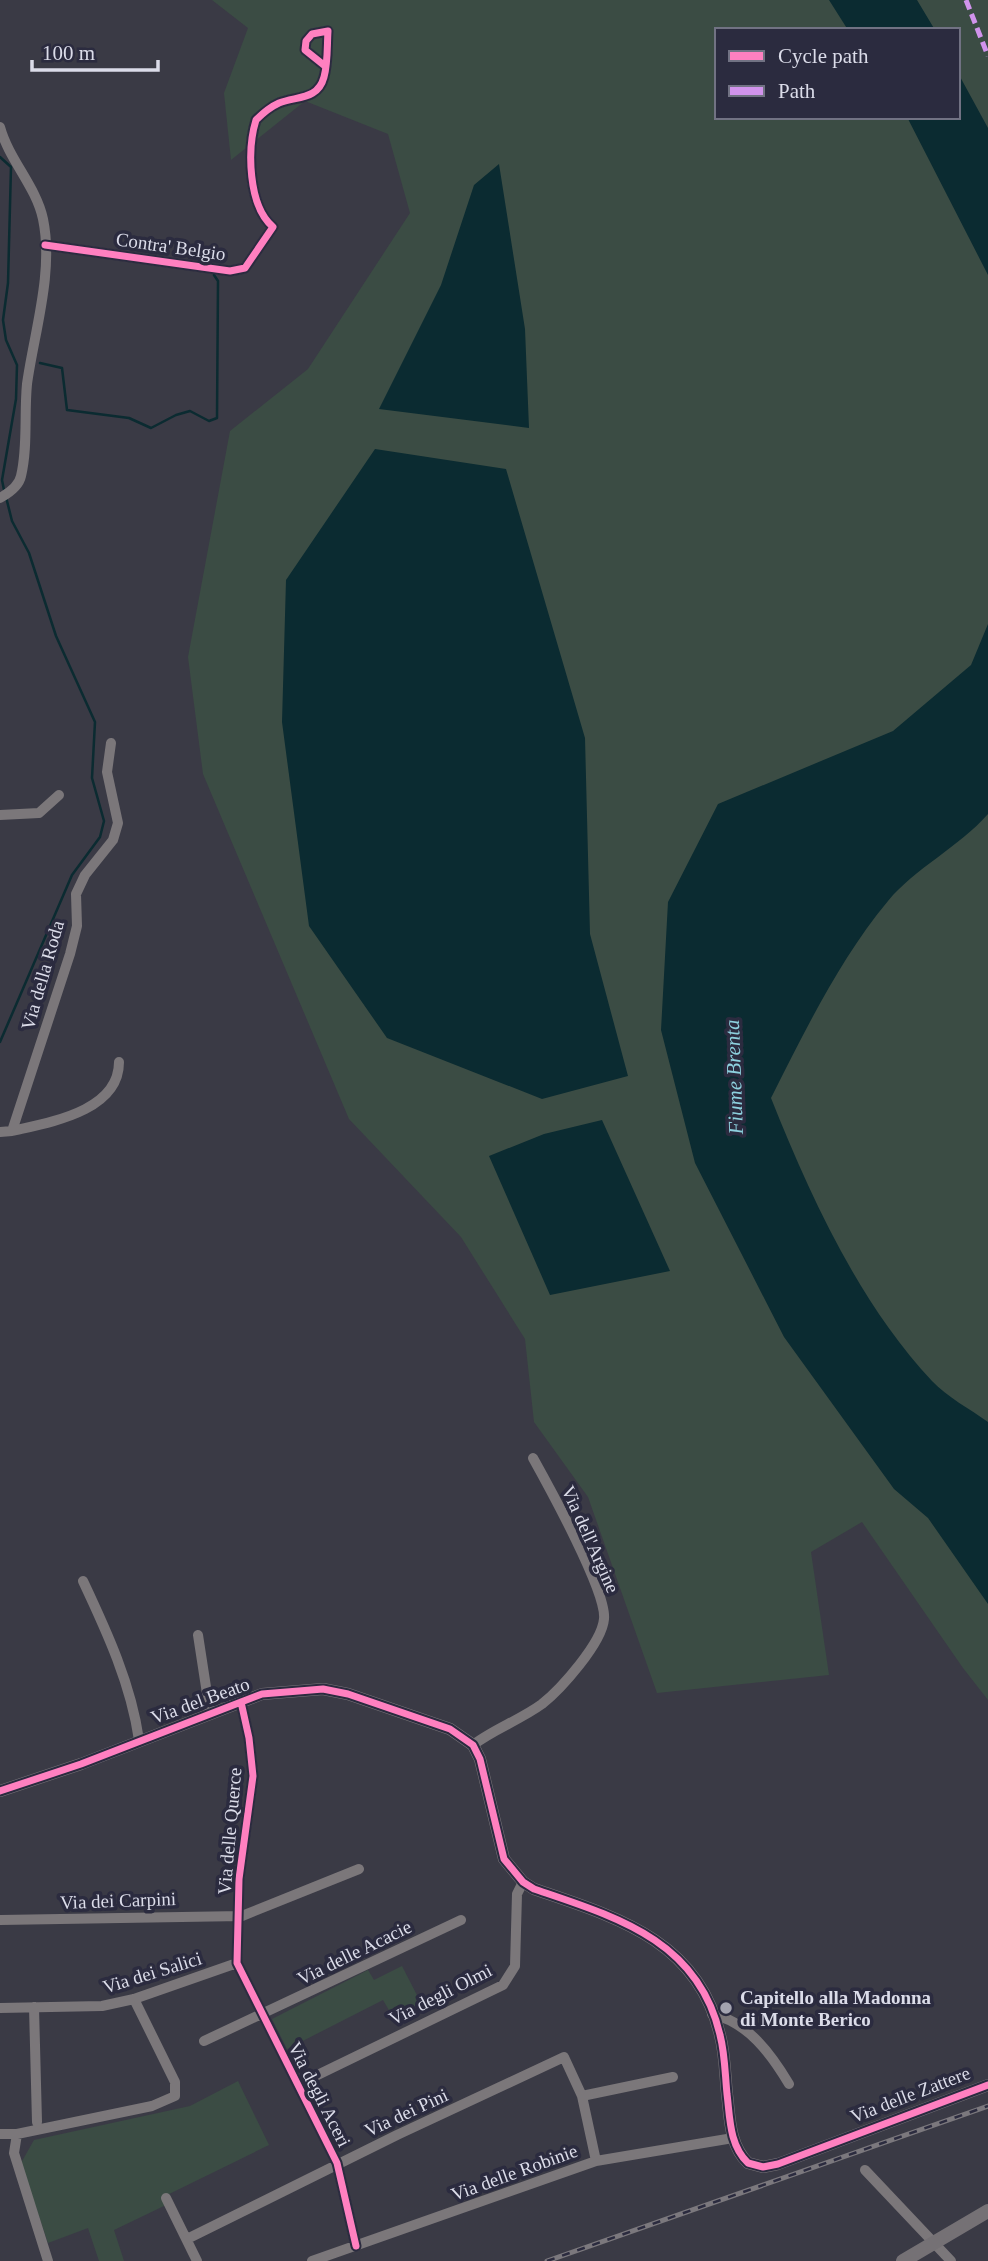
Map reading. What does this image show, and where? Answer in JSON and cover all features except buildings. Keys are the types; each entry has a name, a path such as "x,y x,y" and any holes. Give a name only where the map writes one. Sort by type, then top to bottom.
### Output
{"main road":[{"path":"902,2261 988,2211"}],"street":[{"name":"Contra' Belgio","path":"45,245 230,271 245,268 273,227 266,221 255,190 252,153 256,120 278,104 312,94 324,78 326,65"},
{"path":"0,127 4,143 31,188 43,219 45,245 39,331 28,383 21,477 11,492 0,498"},
{"name":"Via della Roda","path":"12,1131 70,954 77,926 76,894 85,875 113,840 118,823 107,772 111,743"},
{"path":"0,815 39,813 59,795"},
{"path":"0,1132 66,1118 91,1105 111,1092 119,1078 119,1062"},
{"name":"Via dell'Argine","path":"473,1745 523,1717 545,1701 591,1649 604,1620 597,1589 533,1458"},
{"path":"83,1581 122,1674 135,1712 139,1740"},
{"path":"198,1635 209,1713"},
{"name":"Via del Beato","path":"0,1791 29,1783 262,1694 323,1689 348,1694 450,1729 473,1745"},
{"name":"Via delle Querce","path":"237,1963 239,1879 253,1776 249,1738 241,1702"},
{"path":"473,1745 480,1759 499,1846 511,1870 534,1889 616,1917 674,1953 698,1983 712,2014 722,2047 733,2138"},
{"name":"Via dei Carpini","path":"0,1920 237,1916 261,1911 359,1869"},
{"name":"Via degli Olmi","path":"299,2084 503,1984 515,1966 517,1894 523,1882"},
{"name":"Via delle Acacie","path":"262,2016 461,1920"},
{"name":"Via degli Aceri","path":"237,1963 337,2163 356,2246"},
{"name":"Via dei Salici","path":"0,2008 102,2006 134,2000 237,1963"},
{"path":"0,2134 17,2134 152,2106 175,2096 175,2082 134,2000"},
{"path":"34,2007 37,2122"},
{"path":"712,2014 730,2018 757,2040 789,2084"},
{"path":"205,2041 262,2016"},
{"name":"Via dei Pini","path":"187,2239 337,2163 564,2057 582,2096 596,2161"},
{"path":"582,2096 673,2077"},
{"name":"Via delle Zattere","path":"733,2138 741,2157 748,2163 763,2167 846,2139 988,2085"},
{"path":"17,2134 14,2153 48,2261"},
{"name":"Via delle Robinie","path":"312,2261 596,2161 733,2138"},
{"path":"865,2170 951,2261"},
{"path":"166,2198 197,2261"}],"shaded area":[{"path":"212,0 988,0 988,1700 862,1522 811,1552 829,1675 657,1693 588,1497 534,1422 525,1339 461,1237 349,1119 203,774 188,657 230,431 308,369 410,213 388,134 305,101 231,160 224,93 248,28"},
{"path":"402,1966 421,2003 393,2017 383,2000 287,2049 272,2019 368,1970 374,1980"},
{"path":"238,2081 269,2145 163,2197 166,2205 114,2230 124,2261 99,2261 88,2228 48,2243 21,2163 34,2140 190,2106"}],"water":[{"path":"829,0 917,0 934,28 847,28"},
{"path":"960,77 988,128 988,275 908,119 960,119"},
{"path":"499,164 525,329 529,428 379,409 441,285 474,185"},
{"path":"375,449 506,469 585,738 590,934 628,1076 542,1099 387,1038 309,926 282,722 286,580"},
{"name":"Fiume Brenta","path":"988,624 988,814 964,837 899,889 870,924 824,996 771,1098 820,1210 859,1283 882,1318 938,1387 988,1422 988,1604 928,1518 894,1489 784,1337 695,1163 661,1030 668,902 718,804 893,731 971,665"},
{"path":"602,1120 670,1271 550,1295 489,1156 544,1134"}],"waterway":[{"path":"0,157 11,167 8,283 3,320 6,340 17,365 16,399 2,480 4,490"},
{"path":"40,363 62,368 67,410 129,418 151,428 190,411 209,421 217,418 218,281 214,275"},
{"path":"0,1042 72,875 100,837 104,821 92,778 95,722 56,636 29,553 12,521 6,497"}],"railway":[{"path":"547,2261 988,2106"}],"marked path":[{"path":"966,0 988,56"}],"cycle path":[{"path":"45,245 230,271 245,268 273,227 265,218 254,192 251,146 256,120 276,105 317,90 325,72 328,31 312,34 306,41 305,50 325,66"},
{"path":"0,1791 81,1764 262,1694 323,1689 348,1694 450,1729 473,1745 480,1759 504,1859 523,1882 534,1889 623,1922 673,1954 693,1976 709,2003 720,2035 732,2130 737,2148 748,2163 763,2167 778,2164 988,2085"},
{"path":"241,1702 249,1738 253,1776 239,1879 237,1963 337,2163 356,2246"}],"place":[{"name":"Capitello alla Madonna di Monte Berico","path":"726,2008"}]}
